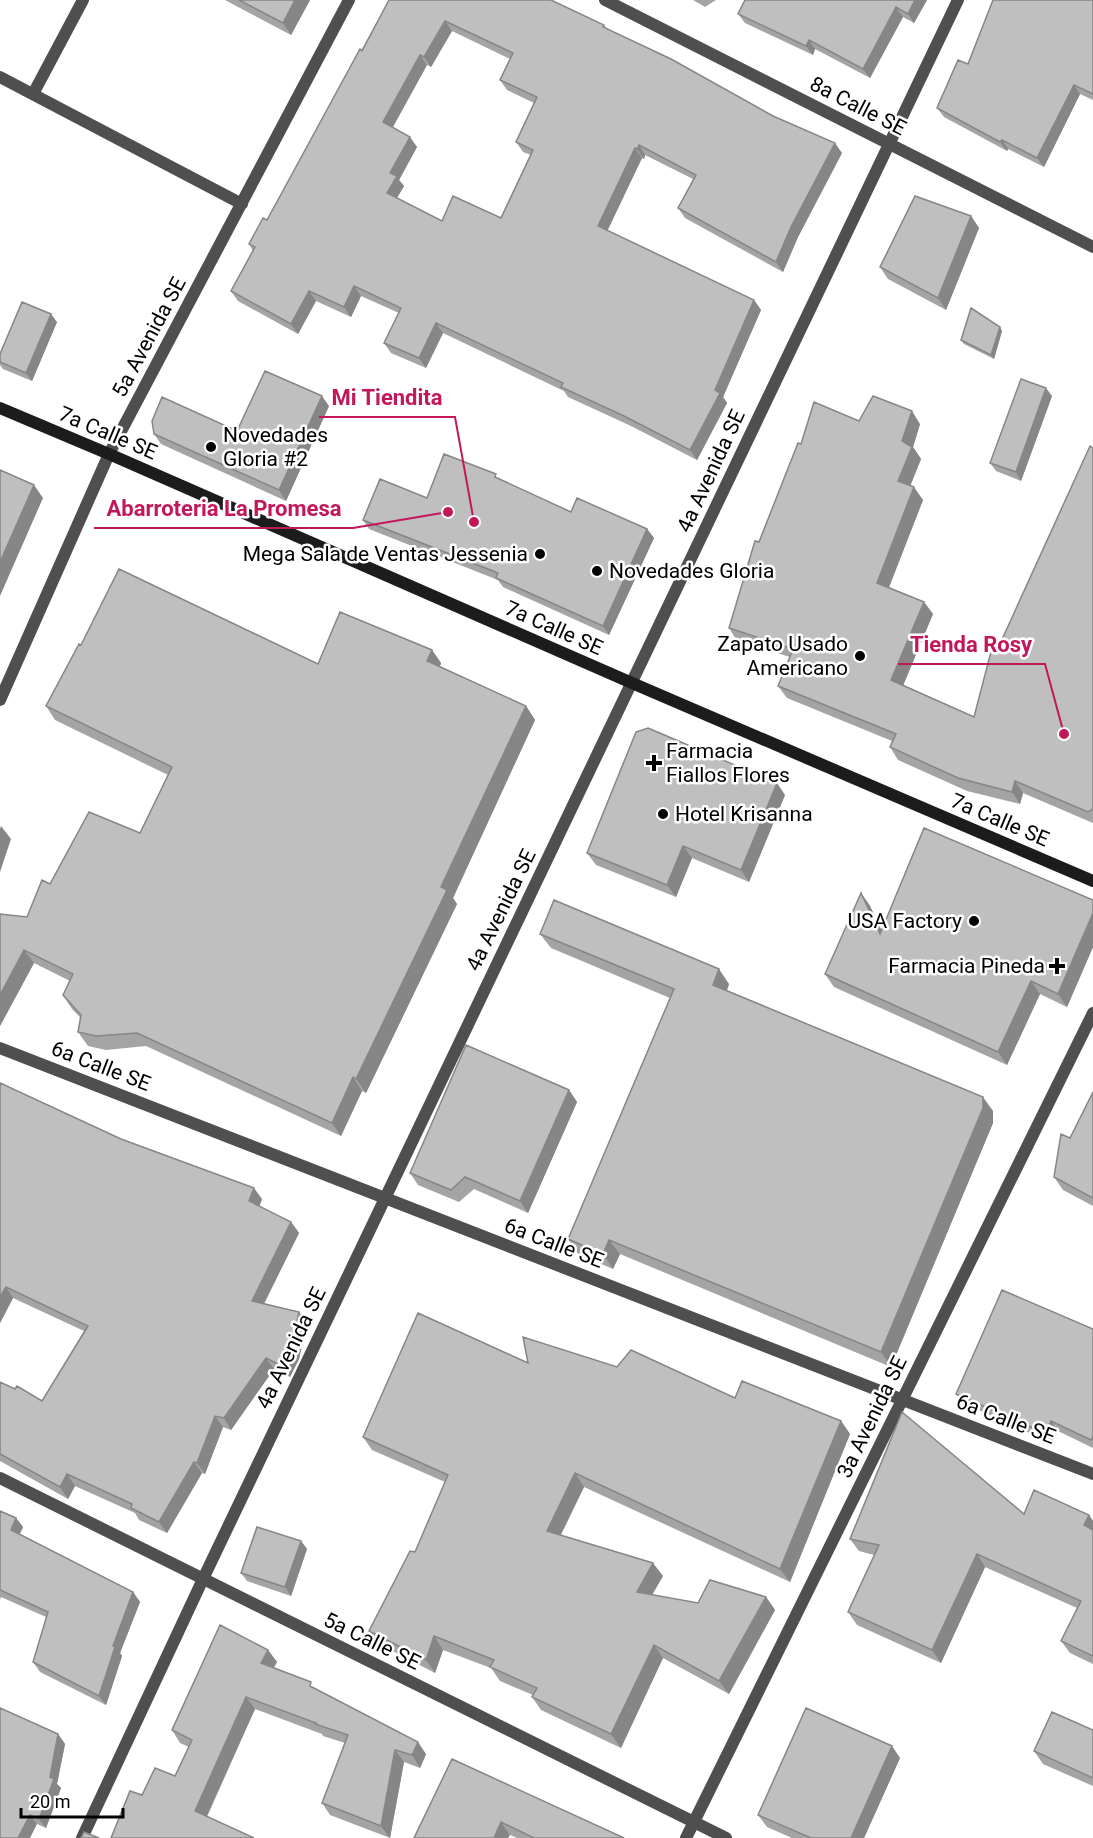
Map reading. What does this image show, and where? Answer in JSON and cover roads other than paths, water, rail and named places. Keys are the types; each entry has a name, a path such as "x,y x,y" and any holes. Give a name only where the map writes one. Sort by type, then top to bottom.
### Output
{"main road":[{"name":"7a Calle SE","path":"0,408 1093,881"}],"street":[{"path":"33,94 82,0"},
{"name":"5a Avenida SE","path":"0,700 110,454 349,0"},
{"name":"8a Calle SE","path":"605,0 1093,247"},
{"name":"4a Avenida SE","path":"82,1838 203,1579 958,0"},
{"path":"0,76 242,204"},
{"name":"3a Avenida SE","path":"687,1838 1093,1013"},
{"name":"6a Calle SE","path":"0,1048 1093,1474"},
{"name":"5a Calle SE","path":"0,1478 726,1838"}],"place":[{"name":"Novedades Gloria #2","path":"211,447"},
{"name":"Abarroteria La Promesa","path":"448,512"},
{"name":"Mi Tiendita","path":"474,522"},
{"name":"Mega Sala de Ventas Jessenia","path":"540,554"},
{"name":"Novedades Gloria","path":"597,571"},
{"name":"Zapato Usado Americano","path":"860,656"},
{"name":"Tienda Rosy","path":"1064,734"},
{"name":"Farmacia Fiallos Flores","path":"654,763"},
{"name":"Hotel Krisanna","path":"663,814"},
{"name":"USA Factory","path":"974,921"},
{"name":"Farmacia Pineda","path":"1057,966"}]}
